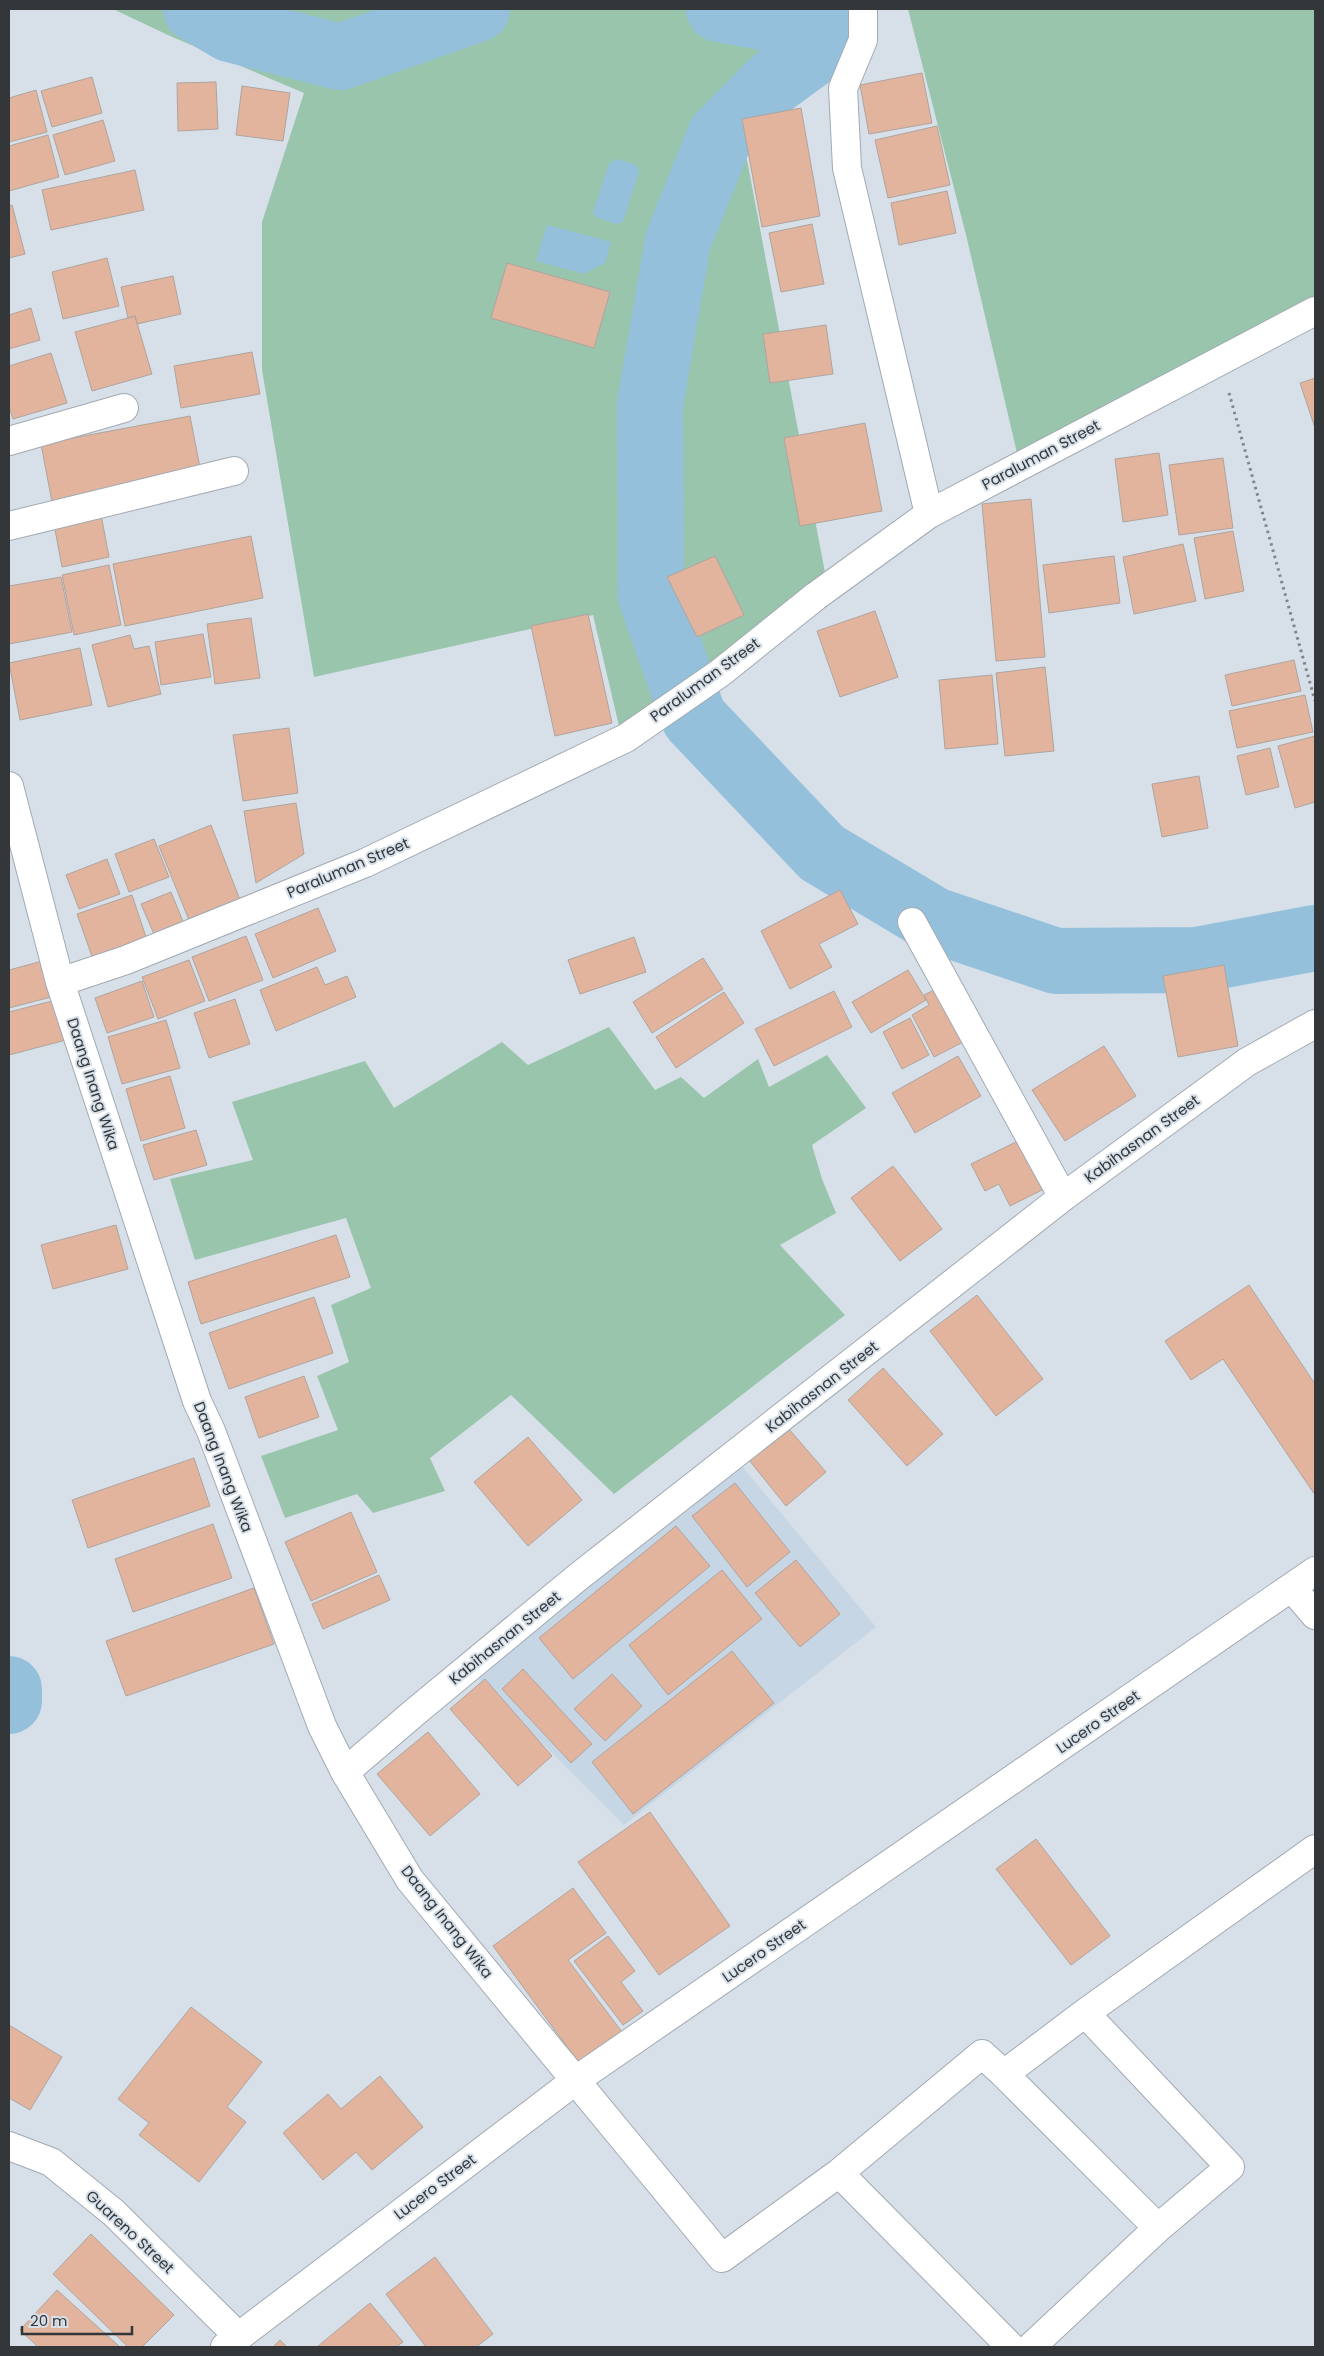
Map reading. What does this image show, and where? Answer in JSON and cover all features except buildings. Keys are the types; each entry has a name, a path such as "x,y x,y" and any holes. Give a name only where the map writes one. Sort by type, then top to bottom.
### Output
{"street":[{"path":"863,9 863,40 843,88 846,168 929,514"},
{"name":"Paraluman Street","path":"60,982 126,960 365,864 626,738 720,672 816,596 929,514 1315,310"},
{"path":"9,441 124,408"},
{"path":"9,526 234,472"},
{"name":"Daang Inang Wika","path":"9,786 60,982 197,1400 211,1431 322,1726 345,1772 410,1880 722,2258 839,2173"},
{"path":"912,922 1063,1197"},
{"name":"Kabihasnan Street","path":"345,1772 578,1577 1063,1197 1247,1062 1315,1024"},
{"name":"Lucero Street","path":"231,2342 576,2080 1315,1571"},
{"path":"1292,1588 1315,1615"},
{"path":"1004,2074 1085,2013 1315,1849"},
{"path":"1031,2347 1158,2228 1230,2167 1085,2013"},
{"path":"1012,2347 839,2173 982,2054 1158,2228"},
{"name":"Guareno Street","path":"9,2146 51,2162 114,2213 231,2342"}],"path":[{"path":"1220,361 1315,701"}],"shaded area":[{"path":"740,1464 876,1627 624,1825 474,1675"}],"green space":[{"path":"113,9 770,9 797,52 734,91 826,578 660,699 619,726 593,615 314,677 262,370 262,222 304,93 170,36"},
{"path":"908,9 1315,9 1315,300 1017,453 967,239"},
{"path":"609,1027 655,1090 681,1077 704,1098 758,1059 769,1087 827,1055 866,1108 812,1145 822,1179 836,1213 780,1245 845,1315 614,1494 511,1395 430,1458 445,1491 373,1513 357,1494 285,1518 261,1456 338,1430 317,1376 349,1362 331,1305 371,1288 346,1218 195,1260 170,1179 253,1160 232,1102 365,1061 394,1108 502,1042 528,1065"}],"water":[{"path":"617,159 636,165 639,171 623,222 616,224 596,217 593,213 609,164"},
{"path":"547,225 611,242 605,263 584,274 536,261"}],"waterway":[{"path":"196,9 230,29 340,57 477,9"},
{"path":"719,9 842,32 771,84 720,136 678,241 650,404 651,596 694,718 822,853 934,920 1056,961 1197,960 1315,938"},
{"path":"9,1689 9,1701"}]}
